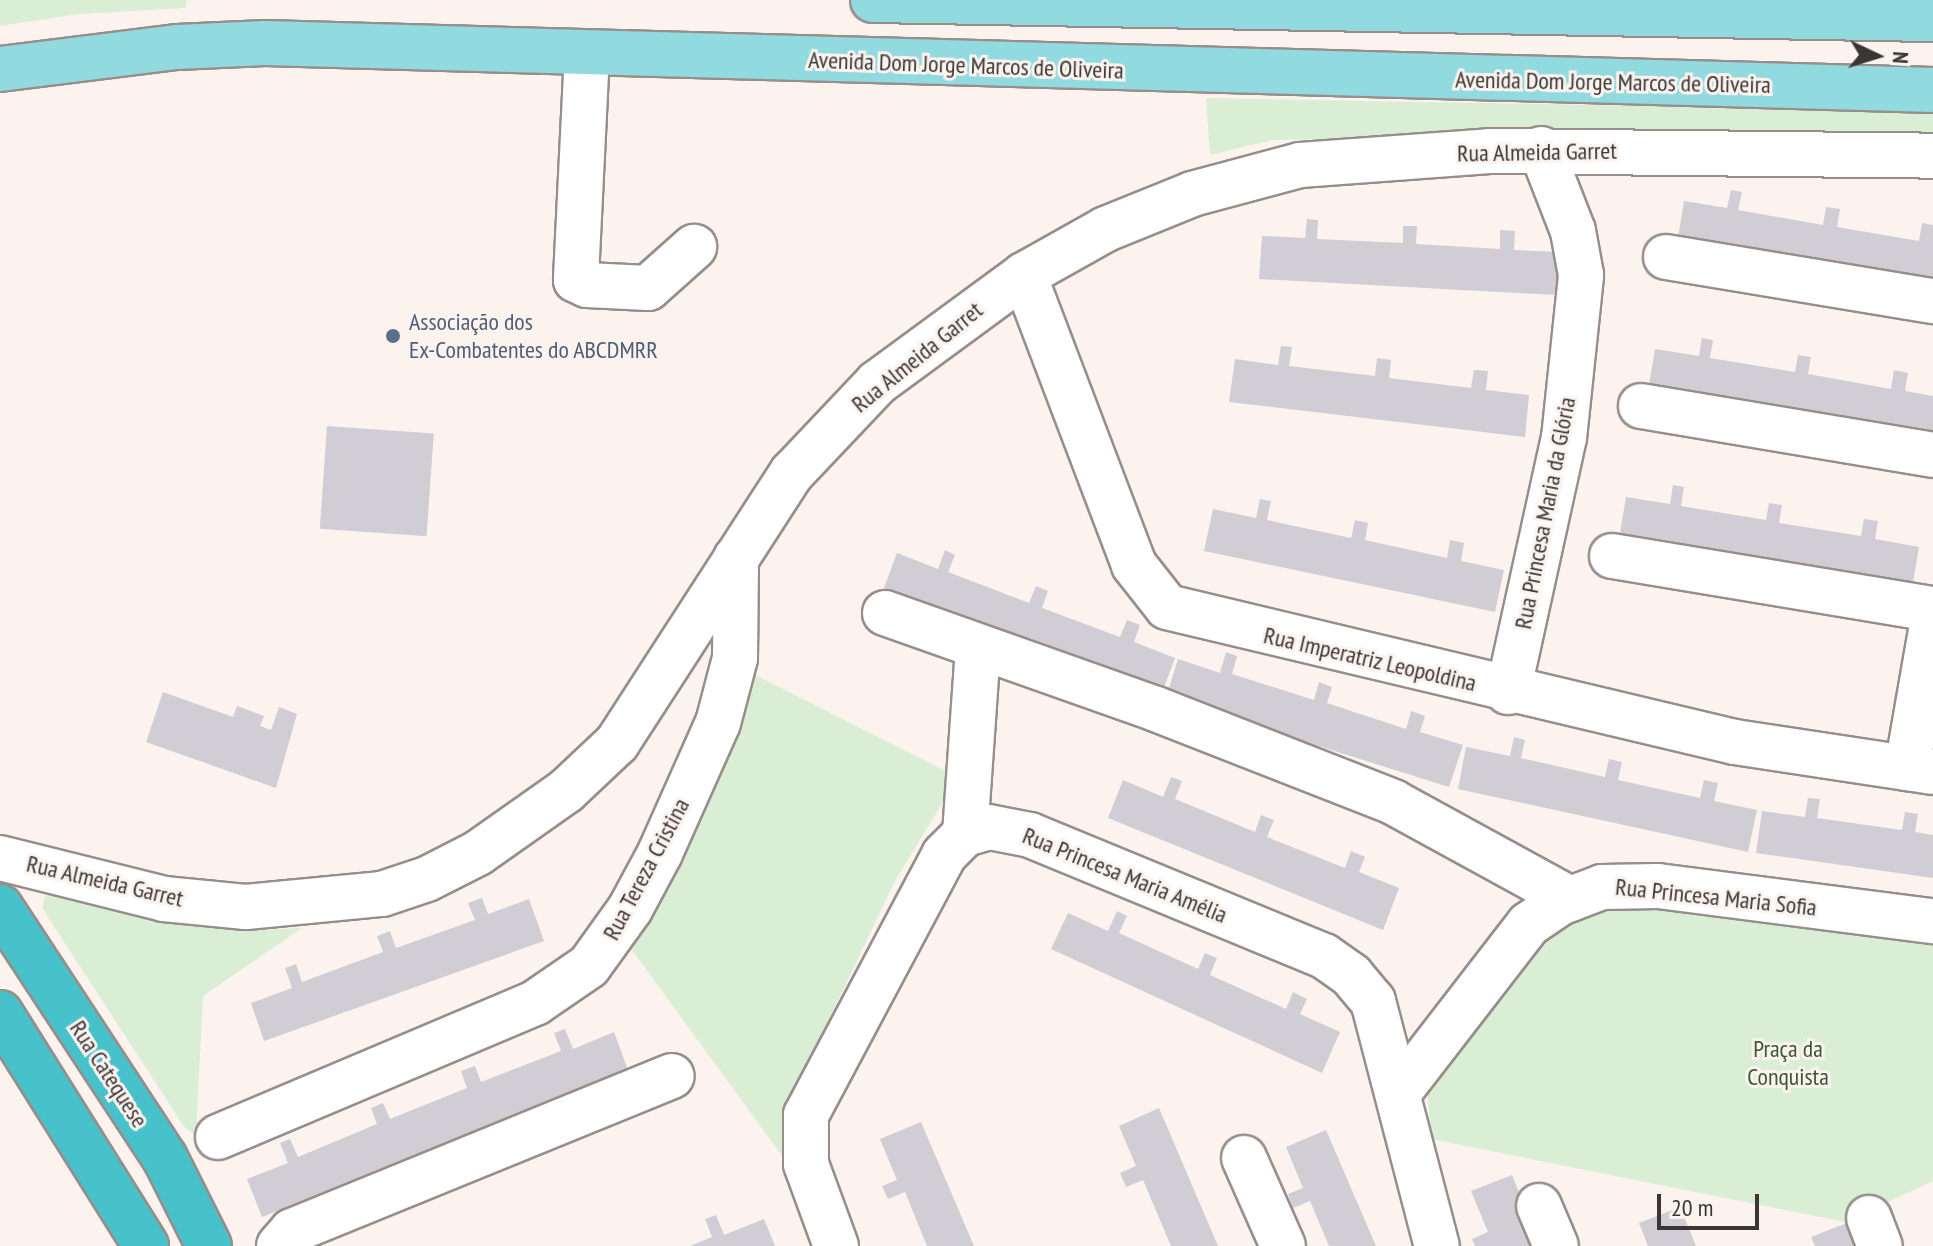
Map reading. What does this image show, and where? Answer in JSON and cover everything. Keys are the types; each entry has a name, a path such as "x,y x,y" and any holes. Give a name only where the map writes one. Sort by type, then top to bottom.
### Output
{"highway":[{"name":"Rua Catequese","path":"0,907 165,1158 209,1246"},
{"path":"0,1013 146,1246"}],"main road":[{"path":"873,0 1786,8 1933,19"},
{"name":"Avenida Dom Jorge Marcos de Oliveira","path":"0,69 177,47 265,43 1933,90"}],"street":[{"path":"587,53 576,280 587,285 648,288 694,247"},
{"name":"Rua Almeida Garret","path":"0,858 164,899 246,907 342,901 427,879 531,819 594,767 650,697 792,473 877,383 1024,275 1149,210 1245,177 1352,158 1541,149 1933,156"},
{"name":"Rua Princesa Maria da Glória","path":"1508,692 1564,438 1581,275 1573,231 1541,149"},
{"path":"1666,257 1933,301"},
{"name":"Rua Imperatriz Leopoldina","path":"1024,275 1134,565 1153,595 1181,614 1735,742 1920,770"},
{"path":"1641,406 1933,455"},
{"path":"1612,556 1933,609"},
{"name":"Rua Tereza Cristina","path":"218,1137 535,1003 589,966 653,867 718,723 735,658 736,558"},
{"path":"885,613 1156,709 1393,802 1570,899"},
{"path":"1920,770 1933,619"},
{"path":"836,1246 806,1164 806,1115 944,855 965,834 978,648"},
{"name":"Rua Princesa Maria Amélia","path":"965,834 989,827 1030,835 1324,956 1351,975 1373,1001 1399,1092 1407,1147 1437,1246"},
{"name":"Rua Princesa Maria Sofia","path":"1399,1092 1529,924 1570,899 1624,884 1933,921"},
{"path":"279,1246 292,1231 672,1076"},
{"path":"1244,1158 1283,1246"},
{"path":"1539,1206 1556,1246"}],"green space":[{"path":"0,0 187,0 186,8 79,14 0,26"},
{"path":"1206,98 1933,111 1933,142 1533,135 1272,140 1210,155"},
{"path":"747,671 958,777 895,881 798,1084 791,1168 624,939"},
{"path":"59,890 172,921 263,930 302,928 203,996 196,1135 185,1128 42,908 45,897"},
{"name":"Praça da Conquista","path":"1625,900 1933,934 1933,1181 1845,1222 1431,1139 1427,1086 1538,931"}],"building":[{"path":"1731,190 1742,192 1738,210 1823,225 1826,207 1840,209 1837,227 1919,241 1922,223 1933,225 1933,287 1677,244 1684,201 1727,208"},
{"path":"1307,219 1318,220 1317,239 1403,243 1403,226 1417,226 1416,244 1500,249 1500,230 1515,231 1514,250 1558,252 1556,295 1259,279 1262,236 1305,238"},
{"path":"1702,338 1713,340 1710,358 1795,372 1798,355 1811,357 1808,374 1891,389 1894,370 1908,373 1905,391 1933,396 1933,439 1648,391 1655,349 1699,356"},
{"path":"1281,346 1292,347 1289,366 1375,376 1377,358 1391,360 1389,378 1471,388 1474,370 1488,371 1486,390 1529,395 1525,437 1229,402 1235,359 1278,365"},
{"path":"327,426 434,433 427,536 320,529"},
{"path":"1673,485 1684,487 1681,506 1766,520 1769,503 1782,505 1779,523 1861,536 1864,519 1878,521 1875,539 1919,547 1912,589 1619,539 1626,497 1670,504"},
{"path":"1260,499 1271,501 1267,520 1351,538 1355,520 1368,523 1365,540 1447,558 1450,540 1464,543 1461,561 1504,570 1495,612 1204,551 1213,509 1256,518"},
{"path":"945,550 955,555 948,572 1029,603 1036,586 1048,591 1042,608 1120,637 1127,620 1140,625 1134,642 1175,658 1160,698 882,593 897,553 938,569"},
{"path":"1226,652 1237,656 1232,674 1314,700 1319,682 1332,687 1327,703 1406,729 1411,711 1425,716 1420,732 1463,745 1449,787 1166,698 1178,659 1220,673"},
{"path":"163,692 233,717 237,706 264,716 260,726 271,730 279,707 297,714 276,788 146,742"},
{"path":"1514,737 1525,740 1521,758 1605,777 1609,759 1622,762 1618,780 1700,798 1704,780 1718,783 1714,801 1757,810 1748,852 1458,789 1466,747 1510,756"},
{"path":"1171,777 1182,781 1175,799 1255,832 1261,815 1274,820 1267,837 1345,868 1351,851 1365,857 1359,872 1399,888 1383,930 1108,818 1123,780 1163,797"},
{"path":"1808,798 1820,799 1817,818 1902,830 1905,812 1918,814 1915,832 1933,835 1933,878 1756,853 1762,811 1805,817"},
{"path":"482,898 488,914 529,899 544,941 264,1041 251,1003 292,988 285,968 296,964 302,982 383,952 377,936 390,931 396,948 475,920 468,903"},
{"path":"1117,911 1127,916 1119,933 1198,969 1205,953 1217,958 1210,975 1286,1009 1293,992 1307,999 1300,1014 1340,1032 1322,1073 1051,949 1068,913 1108,931"},
{"path":"565,1029 573,1049 614,1032 628,1070 262,1217 247,1179 288,1163 280,1143 290,1139 298,1157 377,1124 371,1108 383,1103 390,1119 467,1088 461,1071 475,1066 481,1082 561,1051 554,1033"},
{"path":"1159,1108 1218,1246 1171,1246 1143,1180 1126,1187 1120,1173 1136,1166 1119,1126"},
{"path":"921,1122 974,1246 927,1246 905,1192 888,1199 882,1186 897,1180 880,1139"},
{"path":"1326,1130 1376,1246 1329,1246 1310,1201 1293,1208 1288,1194 1303,1188 1286,1147"},
{"path":"1512,1175 1540,1246 1475,1246 1472,1239 1488,1232 1471,1191"},
{"path":"1680,1207 1696,1246 1648,1246 1639,1223"},
{"path":"716,1215 724,1235 764,1219 775,1246 690,1246 712,1237 705,1219"},
{"path":"1852,1221 1862,1246 1815,1246 1811,1237"}],"place":[{"name":"Associação dos Ex-Combatentes do ABCDMRR","path":"393,336"}]}
